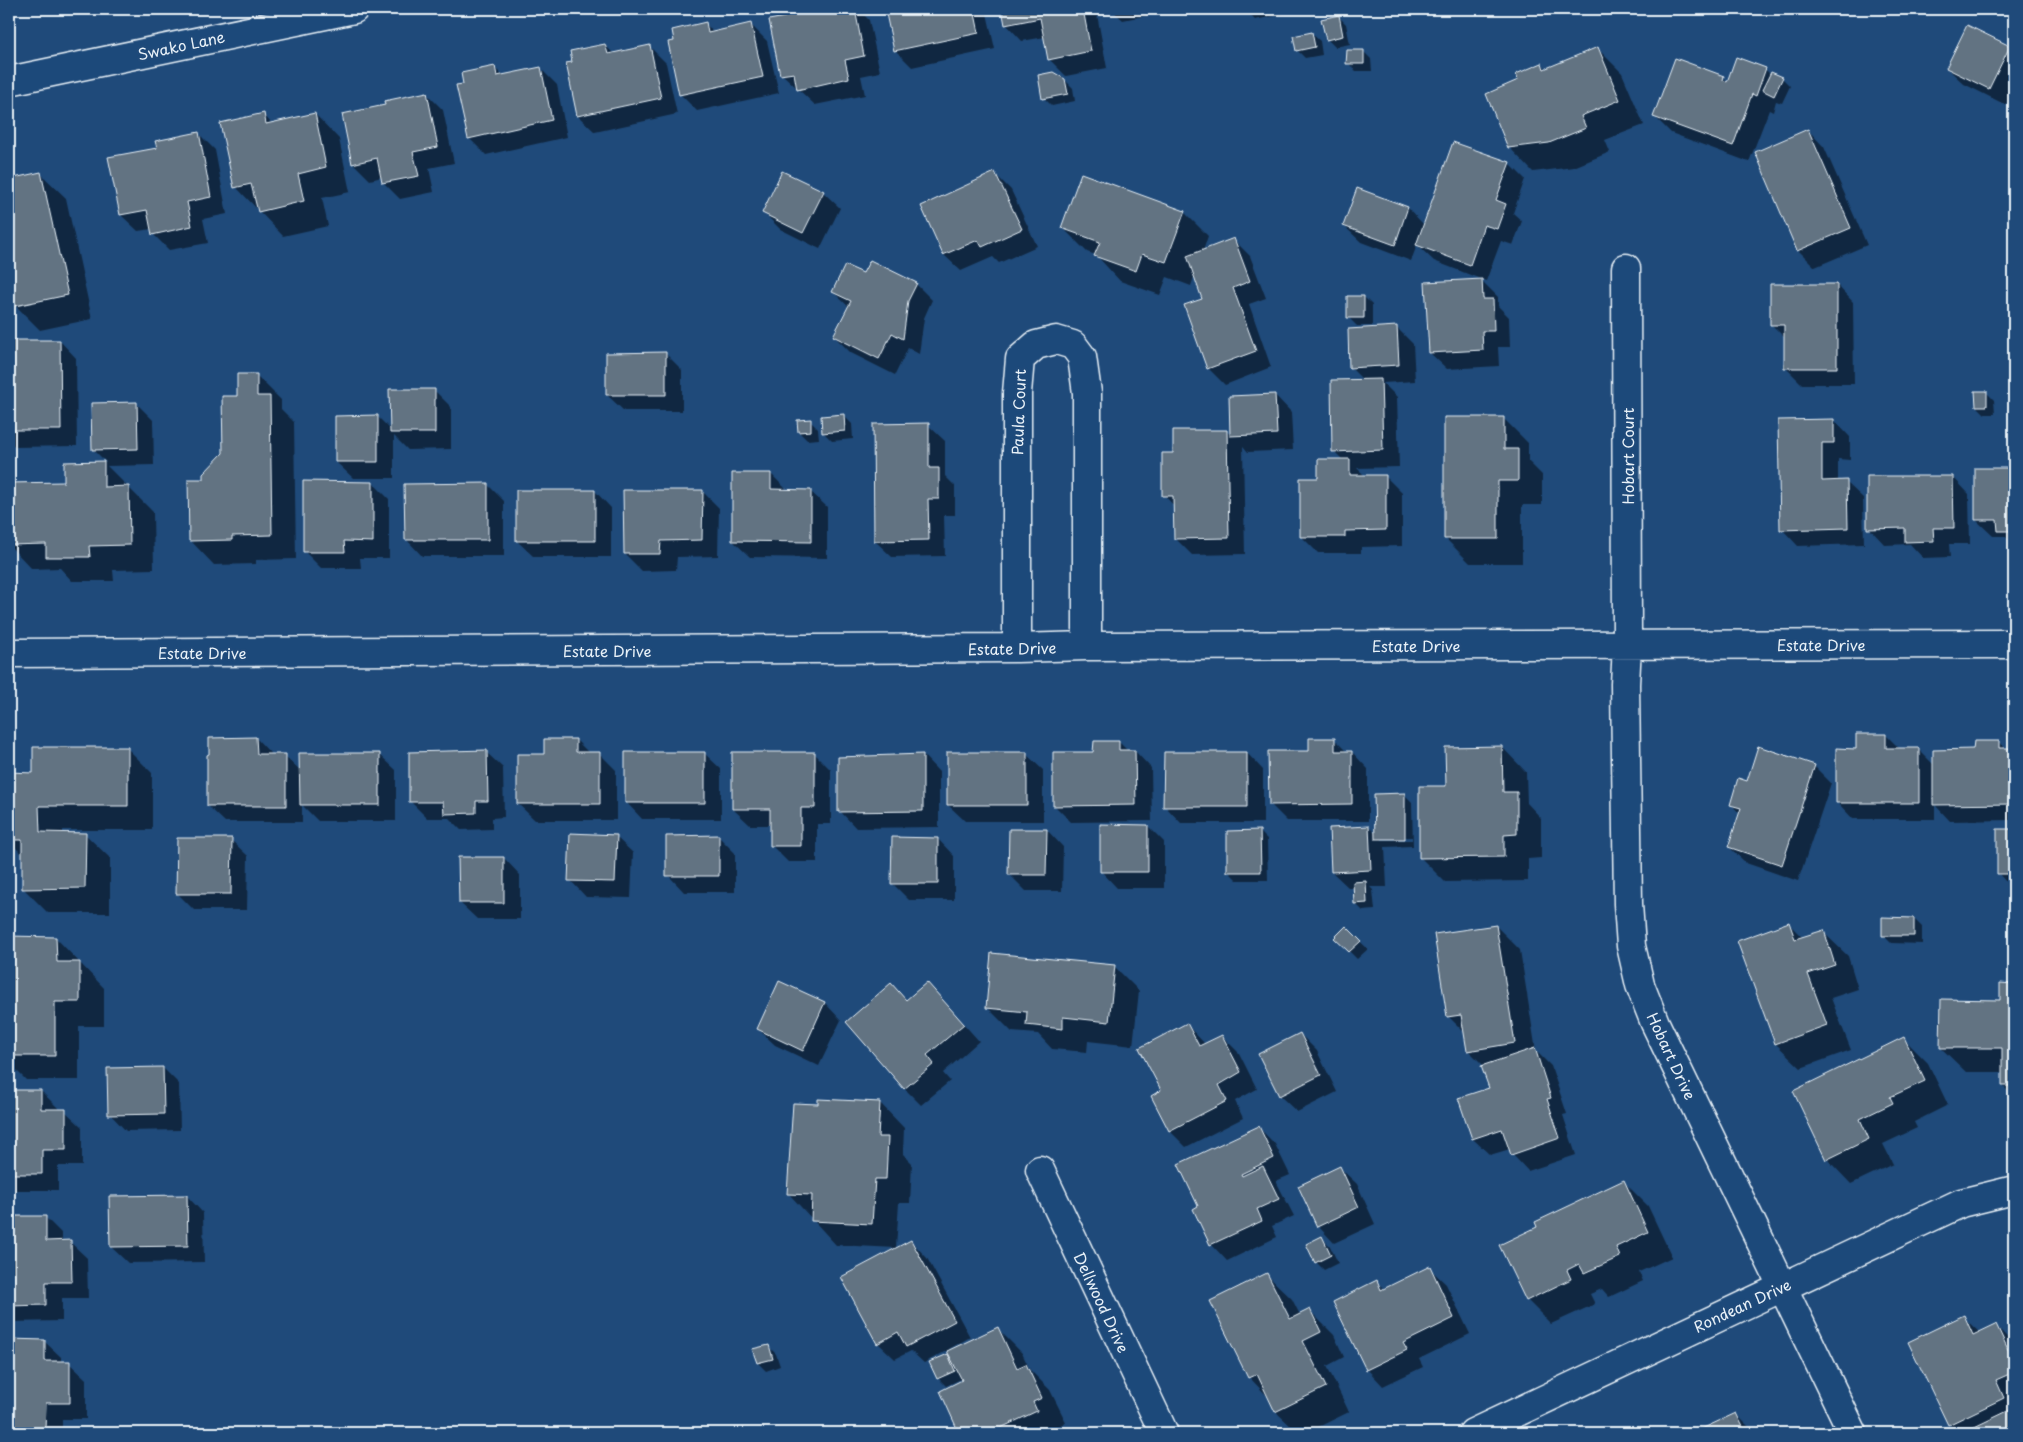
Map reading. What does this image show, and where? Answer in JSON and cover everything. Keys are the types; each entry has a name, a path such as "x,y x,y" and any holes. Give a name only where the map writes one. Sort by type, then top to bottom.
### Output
{"street":[{"name":"Swako Lane","path":"9,81 354,9"},
{"name":"Hobart Court","path":"1626,268 1627,645"},
{"name":"Paula Court","path":"1017,648 1017,394 1020,359 1036,345 1056,340 1073,345 1082,357 1087,393 1087,646"},
{"name":"Estate Drive","path":"9,653 1017,648 1087,646 2014,644"},
{"name":"Hobart Drive","path":"1627,645 1625,684 1628,904 1631,946 1640,985 1656,1023 1853,1433"},
{"name":"Dellwood Drive","path":"1040,1170 1164,1433"},
{"name":"Rondean Drive","path":"1474,1433 1961,1203 2014,1190"}],"building":[{"path":"783,9 812,9 812,11 855,9 864,56 845,60 849,78 797,90 794,73 780,75 769,20 785,17"},
{"path":"885,9 974,9 979,33 894,51"},
{"path":"1002,9 1083,9 1091,51 1048,60 1040,18 1005,25"},
{"path":"1339,15 1343,36 1326,40 1321,19"},
{"path":"706,22 708,33 751,23 763,77 679,95 668,42 674,41 672,30"},
{"path":"1967,25 2010,46 1989,89 1946,68"},
{"path":"1312,32 1315,47 1296,51 1293,36"},
{"path":"605,44 608,54 650,45 661,98 577,116 566,63 572,62 570,51"},
{"path":"1598,47 1620,100 1581,116 1586,128 1549,143 1508,148 1486,94 1518,80 1516,74 1542,63 1544,69"},
{"path":"1347,50 1364,50 1364,64 1346,64"},
{"path":"1736,57 1766,68 1756,96 1752,94 1733,146 1653,117 1675,58 1724,76 1723,80 1727,82"},
{"path":"495,66 497,76 541,67 552,120 468,139 456,85 463,84 461,73"},
{"path":"1053,72 1065,79 1068,94 1042,99 1038,75"},
{"path":"1771,72 1783,77 1774,96 1762,90"},
{"path":"427,92 438,147 413,152 419,176 382,183 377,158 352,164 342,114 385,105 384,101"},
{"path":"264,113 266,124 315,113 326,167 298,174 304,201 258,212 251,184 234,188 220,123"},
{"path":"1808,129 1851,228 1797,251 1755,152"},
{"path":"199,132 211,197 187,202 192,226 152,235 147,210 120,215 108,157 157,148 155,141"},
{"path":"1453,142 1510,162 1496,200 1506,204 1497,229 1484,225 1470,265 1416,245"},
{"path":"782,171 824,191 803,233 762,213"},
{"path":"41,172 68,295 15,306 9,279 9,179"},
{"path":"995,172 1022,229 982,247 978,240 943,255 921,206"},
{"path":"1081,173 1185,211 1166,262 1142,254 1136,271 1094,256 1100,242 1061,228"},
{"path":"1357,188 1408,207 1395,245 1343,226"},
{"path":"1234,238 1250,281 1233,288 1256,351 1207,369 1184,305 1202,299 1187,256"},
{"path":"870,260 917,283 908,301 903,339 892,333 879,359 833,336 851,301 832,292 845,265 863,273"},
{"path":"1482,279 1483,299 1493,299 1494,331 1482,331 1483,350 1429,353 1425,282"},
{"path":"1770,284 1837,284 1837,368 1784,368 1784,325 1770,325"},
{"path":"1347,296 1364,296 1364,318 1347,318"},
{"path":"1397,326 1399,365 1349,368 1348,329"},
{"path":"9,340 60,340 61,430 9,430"},
{"path":"666,352 666,395 606,395 606,353"},
{"path":"237,374 257,374 257,396 270,396 272,535 232,536 232,540 189,541 188,479 203,479 203,474 223,453 222,396 237,396"},
{"path":"1381,379 1383,450 1332,452 1331,380"},
{"path":"389,389 435,389 435,433 390,433"},
{"path":"1975,391 1987,391 1987,406 1976,406"},
{"path":"1275,394 1277,434 1230,436 1229,396"},
{"path":"137,402 138,449 92,450 91,403"},
{"path":"844,414 845,431 822,433 821,416"},
{"path":"378,415 378,462 335,462 335,416"},
{"path":"1444,417 1504,417 1504,449 1518,449 1518,481 1498,481 1498,539 1444,539"},
{"path":"811,419 811,431 798,432 797,420"},
{"path":"1834,419 1834,443 1822,443 1822,481 1847,480 1848,528 1780,530 1778,420"},
{"path":"929,423 929,468 939,468 939,499 928,499 929,540 874,541 873,424"},
{"path":"1173,430 1227,430 1229,538 1174,539 1173,496 1162,496 1162,453 1173,453"},
{"path":"1318,459 1350,459 1350,475 1386,475 1386,530 1345,531 1345,537 1300,537 1300,478 1318,478"},
{"path":"104,461 104,487 129,486 130,545 89,546 90,557 46,557 46,544 9,545 9,483 64,482 64,462"},
{"path":"1975,468 2014,468 2014,531 1998,531 1997,520 1975,520"},
{"path":"732,473 771,473 771,489 811,490 811,542 732,541"},
{"path":"1867,476 1953,476 1954,528 1933,528 1934,541 1905,542 1905,528 1867,529"},
{"path":"303,481 373,482 373,542 344,541 345,552 303,552"},
{"path":"488,483 488,540 405,540 404,484"},
{"path":"516,490 595,490 595,541 516,541"},
{"path":"623,490 703,490 702,540 661,541 660,554 624,554"},
{"path":"1856,734 1886,734 1886,748 1919,748 1919,803 1836,803 1836,748 1856,749"},
{"path":"256,737 257,754 286,754 286,806 207,806 209,738"},
{"path":"1309,738 1335,738 1335,751 1352,751 1352,804 1269,805 1268,751 1309,751"},
{"path":"544,739 576,739 576,752 600,752 600,804 517,804 517,754 544,754"},
{"path":"1094,741 1119,741 1119,750 1135,750 1136,805 1053,806 1053,752 1093,752"},
{"path":"1974,741 1999,741 1999,748 2014,748 2014,804 1933,805 1933,750 1973,749"},
{"path":"1502,746 1503,792 1517,792 1517,834 1504,835 1504,857 1419,858 1419,786 1446,786 1445,747"},
{"path":"1758,746 1815,765 1782,865 1728,847 1741,808 1730,805 1738,778 1747,781"},
{"path":"33,747 128,747 128,806 39,806 40,832 86,833 85,888 22,889 22,840 9,840 9,772 33,773"},
{"path":"487,750 488,801 476,801 476,813 444,814 443,802 409,802 409,752"},
{"path":"625,752 705,752 705,803 625,803"},
{"path":"732,752 815,752 815,808 801,808 801,846 770,846 770,809 732,809"},
{"path":"947,752 1027,752 1027,805 947,805"},
{"path":"1164,752 1247,752 1247,807 1163,807"},
{"path":"299,753 380,753 380,805 300,805"},
{"path":"923,754 923,811 838,812 838,757"},
{"path":"1405,793 1405,839 1375,839 1374,794"},
{"path":"1100,824 1148,825 1148,872 1100,872"},
{"path":"1369,826 1371,870 1331,872 1329,828"},
{"path":"1009,829 1047,829 1046,875 1008,875"},
{"path":"1997,829 2014,829 2014,874 1997,874"},
{"path":"1260,830 1261,872 1227,872 1227,831"},
{"path":"570,833 617,835 615,882 568,881"},
{"path":"719,835 719,876 666,876 666,836"},
{"path":"892,837 938,838 938,884 891,884"},
{"path":"177,838 232,838 231,894 176,894"},
{"path":"458,857 504,857 504,903 459,903"},
{"path":"1366,881 1367,903 1354,904 1353,882"},
{"path":"1882,917 1914,918 1914,936 1882,936"},
{"path":"1789,922 1795,939 1824,930 1835,965 1808,974 1827,1025 1775,1044 1737,941"},
{"path":"1496,925 1515,1043 1467,1051 1461,1015 1447,1017 1434,934"},
{"path":"1346,926 1361,941 1349,952 1334,938"},
{"path":"9,936 56,937 57,962 80,962 80,1002 55,1002 55,1056 9,1056"},
{"path":"991,953 1115,965 1109,1022 1063,1017 1063,1029 1026,1025 1027,1012 986,1008"},
{"path":"779,981 825,1002 803,1051 757,1029"},
{"path":"927,982 964,1024 927,1055 934,1064 904,1089 846,1022 891,983 906,1000"},
{"path":"2000,983 2014,984 2014,1086 2002,1086 2002,1048 1940,1048 1941,999 2000,1000"},
{"path":"1187,1023 1199,1046 1222,1035 1241,1072 1219,1085 1227,1101 1169,1131 1151,1096 1161,1090 1139,1048"},
{"path":"1300,1033 1321,1075 1279,1096 1258,1054"},
{"path":"1904,1037 1925,1081 1890,1097 1893,1103 1860,1119 1869,1139 1826,1160 1793,1091"},
{"path":"1535,1048 1551,1098 1547,1099 1560,1138 1511,1155 1502,1129 1472,1139 1458,1098 1489,1088 1481,1066"},
{"path":"163,1067 164,1114 108,1115 107,1068"},
{"path":"9,1090 41,1090 41,1109 66,1109 66,1150 42,1150 42,1174 9,1174"},
{"path":"818,1099 880,1102 878,1137 888,1137 886,1179 875,1179 872,1224 811,1221 812,1195 787,1194 793,1103 818,1104"},
{"path":"1259,1126 1274,1158 1241,1174 1242,1176 1263,1166 1279,1199 1257,1209 1262,1221 1210,1245 1193,1209 1198,1206 1178,1164"},
{"path":"1340,1166 1359,1207 1317,1227 1298,1186"},
{"path":"1624,1180 1648,1232 1616,1247 1620,1257 1584,1273 1579,1264 1567,1270 1571,1279 1526,1301 1499,1245 1537,1227 1535,1222"},
{"path":"187,1195 188,1246 110,1247 109,1196"},
{"path":"9,1216 46,1216 46,1241 71,1240 72,1282 46,1282 46,1305 9,1306"},
{"path":"1322,1236 1331,1255 1315,1263 1306,1244"},
{"path":"911,1240 955,1321 906,1347 898,1332 877,1344 841,1277"},
{"path":"1430,1266 1454,1318 1403,1343 1407,1350 1366,1370 1333,1302 1377,1280 1381,1290"},
{"path":"1267,1273 1290,1319 1310,1309 1321,1332 1303,1341 1326,1387 1275,1412 1257,1374 1248,1378 1210,1301"},
{"path":"1964,1315 1973,1335 1996,1324 2014,1362 2014,1372 1996,1380 2004,1398 1948,1425 1908,1342"},
{"path":"998,1327 1017,1368 1026,1364 1042,1398 1033,1402 1037,1411 990,1433 959,1433 940,1391 962,1380 947,1351"},
{"path":"9,1339 45,1340 45,1361 70,1361 70,1403 46,1403 45,1430 9,1430"},
{"path":"769,1345 773,1359 757,1363 752,1349"},
{"path":"948,1354 955,1371 937,1379 929,1362"},
{"path":"2014,1408 2014,1433 1964,1433 1964,1432"},
{"path":"1736,1413 1746,1433 1693,1433"}]}
